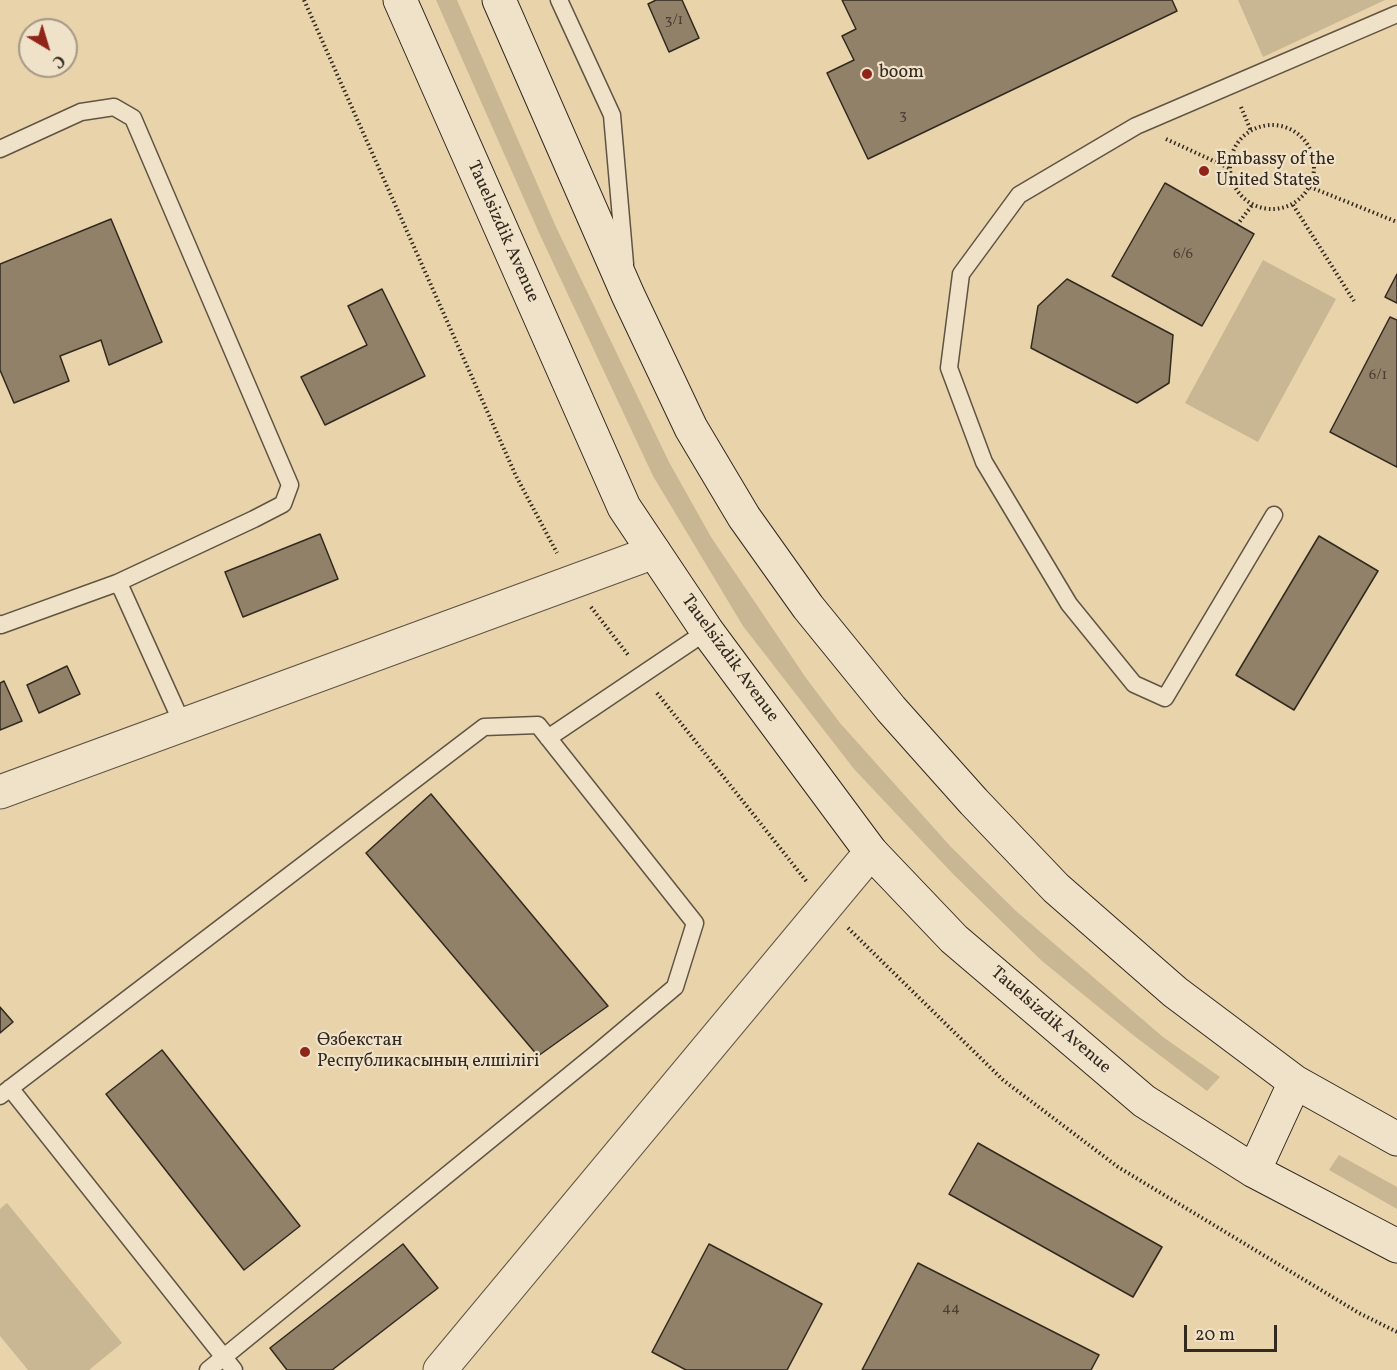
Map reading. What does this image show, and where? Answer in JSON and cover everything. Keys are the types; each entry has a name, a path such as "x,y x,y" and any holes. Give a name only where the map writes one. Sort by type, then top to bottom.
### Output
{"main road":[{"name":"Tauelsizdik Avenue","path":"400,0 624,507 707,631 872,852 954,939 1144,1101 1254,1171"},
{"path":"499,0 628,295 692,428 744,517 808,607 891,709 974,802 1056,888 1175,992 1295,1082 1397,1139"},
{"path":"0,792 654,552"},
{"path":"440,1370 872,852"},
{"path":"1295,1082 1254,1171 1397,1246"}],"lane":[{"path":"559,0 612,115 628,295"},
{"path":"1274,515 1165,698 1134,684 1069,604 984,462 949,368 961,274 1019,195 1136,126 1397,15"},
{"path":"0,148 81,112 114,107 133,118 290,485 283,504 254,519 117,583 0,624"},
{"path":"117,583 183,724"},
{"path":"548,738 707,631"},
{"path":"208,1370 229,1364 675,987 695,923 538,725 484,727 5,1092 229,1364"}],"path":[{"path":"1262,125 1287,126 1306,140 1316,163 1310,187 1293,205 1270,210 1247,202 1232,183 1230,169 1230,158 1241,137 1262,125"},
{"path":"1136,126 1230,169"},
{"path":"1310,187 1397,222"},
{"path":"1237,225 1253,204"},
{"path":"1293,205 1354,301"}],"shaded area":[{"path":"436,0 457,0 556,227 669,462 711,537 806,678 840,723 951,847 1016,911 1163,1037 1220,1077 1207,1091 1133,1035 1042,961 953,874 854,769 743,626 653,476 540,235"},
{"path":"1238,0 1385,0 1263,57"},
{"path":"1263,260 1336,299 1258,442 1185,403"},
{"path":"1339,1155 1397,1187 1397,1209 1329,1170"},
{"path":"7,1203 122,1343 89,1370 28,1370 0,1336 0,1209"}],"building":[{"path":"656,0 682,0 699,38 669,52 648,4"},
{"path":"842,0 1172,0 1177,11 868,159 827,73 854,60 842,36 856,29"},
{"path":"1165,183 1254,234 1202,326 1112,276"},
{"path":"111,219 162,342 109,365 101,340 60,356 69,381 14,403 0,370 0,264"},
{"path":"1397,274 1397,303 1385,297"},
{"path":"1067,279 1173,335 1169,383 1137,403 1031,348 1038,306"},
{"path":"382,289 425,376 325,425 301,377 367,345 348,306"},
{"path":"1390,317 1397,320 1397,467 1330,432"},
{"path":"320,534 338,579 243,617 225,572"},
{"path":"1319,536 1378,571 1294,710 1236,675"},
{"path":"67,666 80,694 39,713 27,685"},
{"path":"4,681 22,721 0,730 0,683"},
{"path":"431,794 608,1006 538,1056 366,853"},
{"path":"0,1007 13,1022 0,1033"},
{"path":"162,1050 300,1226 244,1270 106,1094"},
{"path":"978,1143 1162,1247 1133,1297 949,1194"},
{"path":"403,1244 438,1288 332,1370 287,1370 270,1348"},
{"path":"709,1244 822,1304 787,1370 686,1370 652,1352"},
{"path":"918,1263 1099,1355 1091,1370 862,1370"}],"place":[{"name":"boom","path":"867,74"},
{"name":"Embassy of the United States","path":"1204,171"},
{"name":"Өзбекстан Республикасының елшілігі","path":"305,1052"}]}
